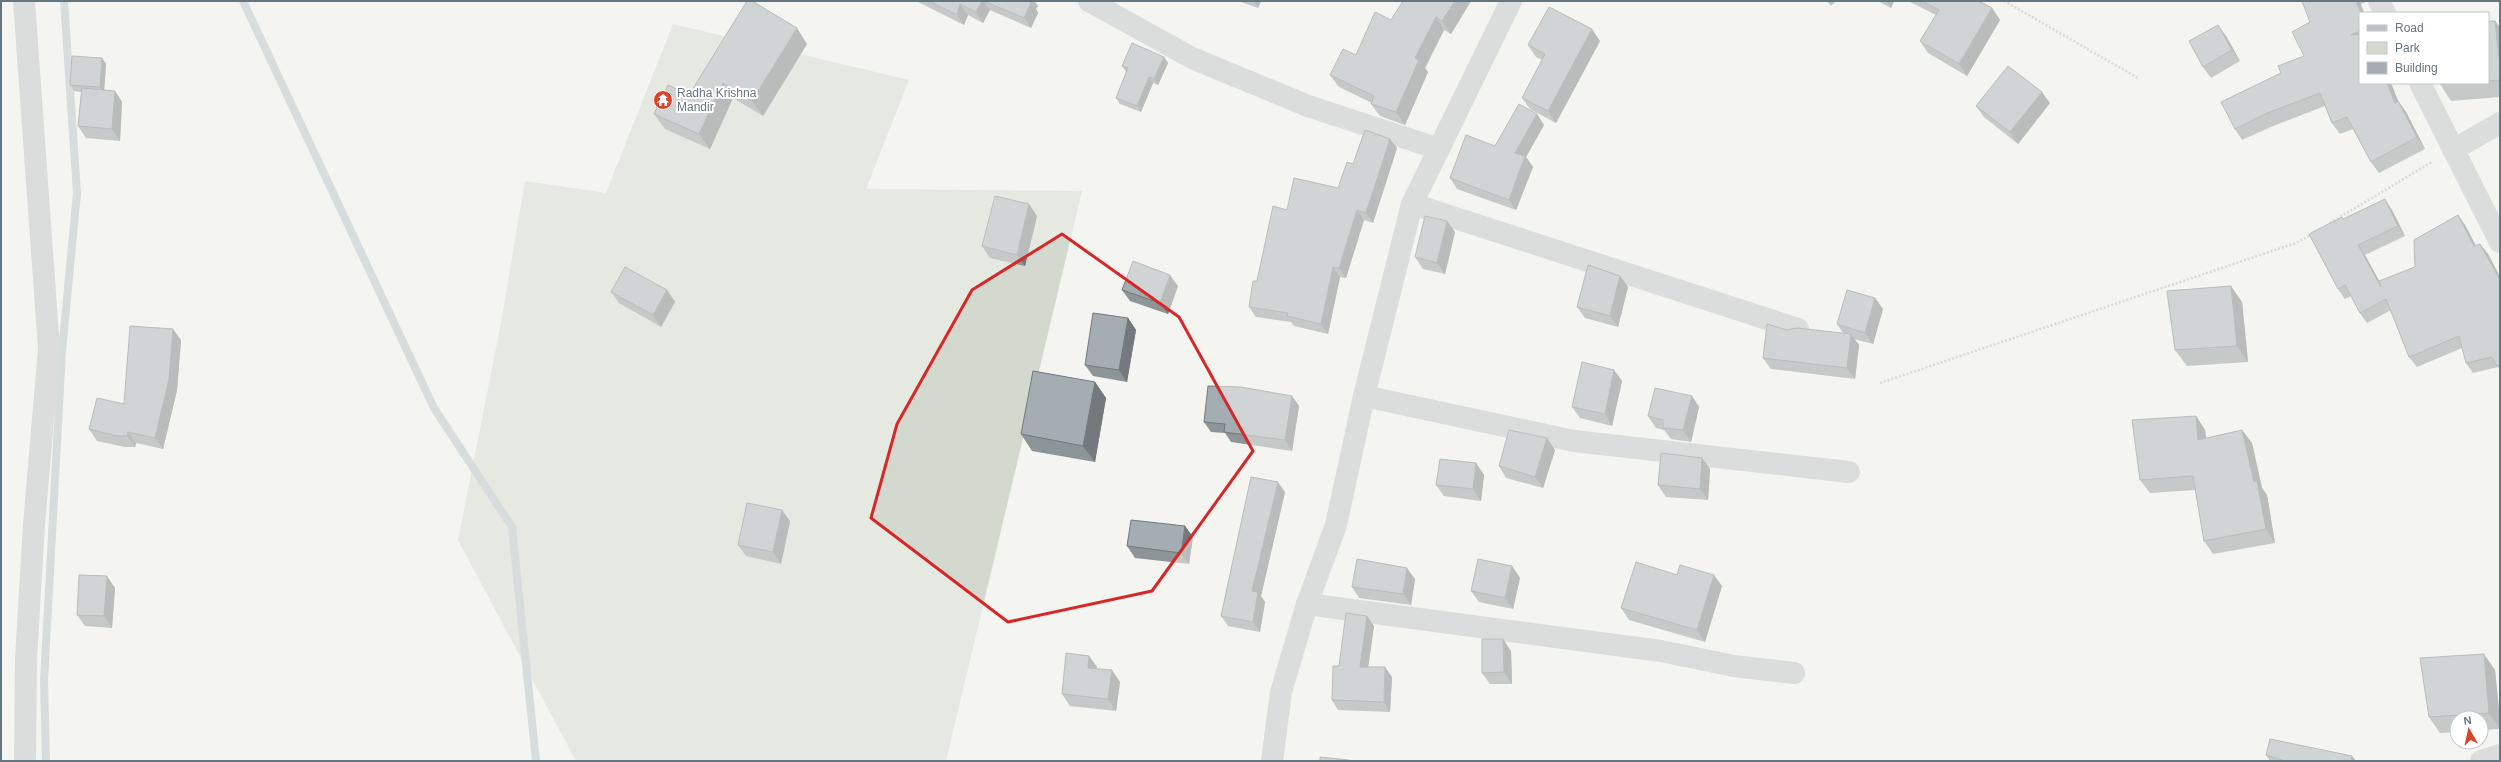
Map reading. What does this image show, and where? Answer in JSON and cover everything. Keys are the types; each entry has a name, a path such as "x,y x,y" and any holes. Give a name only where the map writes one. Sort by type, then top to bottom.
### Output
{"street":[{"path":"24,1 49,349 26,658 25,761"},
{"path":"1089,1 1192,58 1308,106 1439,149"},
{"path":"1272,761 1281,692 1307,604 1336,525 1364,396 1412,204 1512,1"},
{"path":"2380,1 2385,12"},
{"path":"2420,84 2500,242"},
{"path":"2453,150 2500,123"},
{"path":"1412,204 1798,329"},
{"path":"1364,396 1574,441 1849,472"},
{"path":"1307,604 1661,651 1734,666 1794,672"},
{"path":"2481,761 2500,755"}],"path":[{"path":"2004,1 2138,78"},
{"path":"2324,227 2453,150"},
{"path":"1880,383 2296,243 2317,231"}],"highlighted area":[{"path":"1062,234 1179,317 1253,451 1152,591 1008,622 871,518 897,424 972,290"}],"green space":[{"path":"673,24 909,80 866,189 1082,191 946,761 576,761 458,540 501,323 525,181 606,193"}],"building":[{"path":"747,1 752,1 797,28 752,101 723,83 699,134 654,114 668,85 689,95"},
{"path":"929,1 982,1 976,12 960,4 957,15"},
{"path":"984,1 1028,1 1031,3 1024,18"},
{"path":"1403,1 1455,1 1442,21 1436,17 1415,58 1419,60 1396,112 1371,104 1374,96 1330,75 1343,49 1356,55 1375,12 1391,20"},
{"path":"1922,1 1979,1 1992,8 1959,64 1920,41 1939,10"},
{"path":"2302,1 2356,1 2361,12 2359,12 2359,31 2351,35 2359,34 2359,84 2387,84 2395,103 2398,101 2417,137 2371,162 2347,117 2332,123 2320,93 2265,114 2235,129 2221,102 2281,73 2278,66 2304,56 2292,32 2310,22"},
{"path":"1549,7 1592,29 1548,111 1522,98 1545,54 1528,45"},
{"path":"2489,21 2495,21 2500,80 2489,81"},
{"path":"2218,25 2232,50 2203,67 2189,41"},
{"path":"1132,43 1164,57 1154,79 1149,77 1137,106 1116,98 1128,68 1122,66"},
{"path":"72,56 102,58 100,87 70,85"},
{"path":"2008,66 2042,92 2010,132 1976,106"},
{"path":"82,88 115,91 112,129 78,126"},
{"path":"1519,104 1537,114 1515,153 1525,156 1509,200 1450,178 1466,135 1495,146"},
{"path":"1365,130 1390,139 1366,213 1357,210 1339,268 1333,267 1321,324 1287,316 1288,313 1249,307 1253,281 1257,281 1273,206 1287,210 1294,178 1338,188 1347,162 1353,164"},
{"path":"995,196 1029,204 1017,255 982,246"},
{"path":"2385,199 2398,226 2358,245 2381,287 2379,281 2415,267 2414,240 2458,215 2474,246 2480,244 2499,278 2500,277 2500,364 2497,366 2492,357 2466,363 2459,336 2409,357 2386,299 2360,313 2345,285 2338,289 2309,234 2342,217 2343,219"},
{"path":"1425,216 1447,221 1437,263 1415,257"},
{"path":"1133,261 1170,275 1160,303 1122,290"},
{"path":"1588,265 1620,276 1610,316 1577,307"},
{"path":"625,267 667,290 653,315 611,292"},
{"path":"2231,286 2237,346 2175,350 2167,291"},
{"path":"1847,290 1875,298 1865,333 1837,324"},
{"path":"1093,313 1128,318 1119,370 1085,365"},
{"path":"1767,324 1787,330 1797,328 1851,334 1847,368 1763,358"},
{"path":"130,326 173,329 169,379 155,438 128,432 127,436 117,436 89,429 97,398 124,404"},
{"path":"1582,362 1614,370 1605,414 1572,407"},
{"path":"1033,371 1095,382 1083,446 1021,434"},
{"path":"1208,386 1241,387 1292,396 1285,440 1224,432 1225,424 1204,422"},
{"path":"1655,388 1692,396 1683,430 1663,428 1663,420 1648,416"},
{"path":"2196,416 2198,440 2242,430 2254,482 2257,481 2266,529 2204,541 2193,476 2140,480 2132,420"},
{"path":"1509,430 1547,438 1535,477 1499,466"},
{"path":"1661,453 1702,458 1700,489 1658,485"},
{"path":"1440,459 1476,463 1473,489 1436,485"},
{"path":"1251,477 1278,482 1252,591 1258,592 1253,622 1221,616"},
{"path":"747,503 782,510 773,552 738,545"},
{"path":"1131,520 1185,526 1181,553 1127,546"},
{"path":"1357,559 1407,568 1403,594 1352,587"},
{"path":"1478,559 1512,566 1505,598 1471,591"},
{"path":"1636,562 1677,575 1680,565 1714,575 1697,630 1621,608"},
{"path":"79,575 107,576 104,616 77,615"},
{"path":"1346,613 1367,616 1360,667 1385,667 1384,702 1332,700 1333,666 1339,666"},
{"path":"1482,639 1503,639 1504,672 1482,673"},
{"path":"1066,653 1089,656 1088,668 1112,670 1108,699 1062,694"},
{"path":"2484,654 2489,710 2449,710 2449,716 2429,717 2420,658"},
{"path":"2270,739 2352,756 2351,761 2285,761 2266,755"},
{"path":"1320,757 1349,760 1349,761 1320,761"}],"waterway":[{"path":"46,761 44,681 62,351 77,193 64,1"},
{"path":"243,1 434,408 512,527 536,761"}],"place":[{"name":"Radha Krishna Mandir","path":"663,100"}]}
